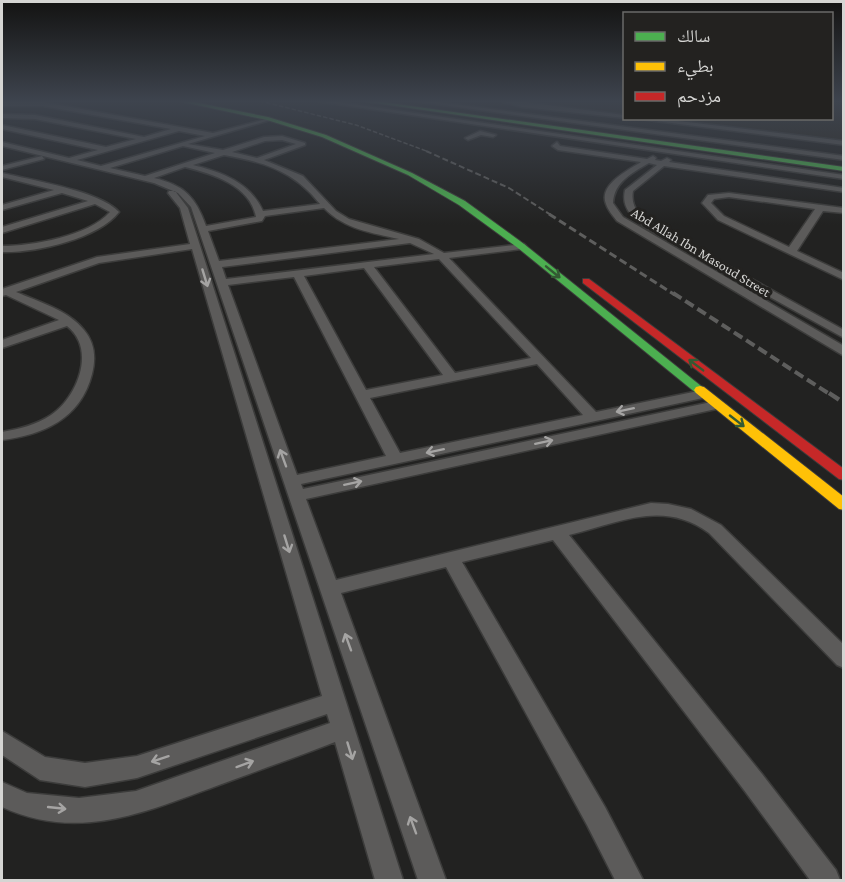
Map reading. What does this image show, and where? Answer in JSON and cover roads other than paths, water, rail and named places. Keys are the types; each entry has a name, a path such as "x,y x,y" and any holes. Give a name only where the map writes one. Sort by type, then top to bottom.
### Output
{"main road":[{"path":"339,142 385,162 452,198 521,246 843,505"},
{"path":"356,142 436,179 505,221 843,476"},
{"path":"638,142 837,172"},
{"path":"690,142 843,164"},
{"path":"712,142 718,146"},
{"path":"489,223 505,221"}],"street":[{"path":"71,142 106,150"},
{"path":"69,160 134,142"},
{"path":"113,171 192,142"},
{"path":"113,171 198,142"},
{"path":"146,178 256,142"},
{"path":"257,160 303,144 297,142"},
{"path":"544,142 556,144 558,148 650,159 843,188"},
{"path":"602,142 794,170 837,172 843,177"},
{"path":"765,142 843,158"},
{"path":"186,146 257,160 299,177 315,190 324,206 346,222 430,247 593,417"},
{"path":"6,148 42,158 146,178 170,185 189,198 197,239 389,880"},
{"path":"6,148 113,171 172,193 184,208 197,239 215,265 432,880"},
{"path":"2,168 42,158"},
{"name":"Abd Allah Ibn Masoud Street","path":"650,159 610,189 609,203 620,219 843,352"},
{"path":"665,162 826,183 843,188"},
{"name":"Abd Allah Ibn Masoud Street","path":"665,162 629,190 626,197 634,213 657,231 843,335"},
{"path":"3,290 97,260 197,239 261,218 252,196 243,188 222,176 184,165"},
{"path":"786,178 799,175 794,170"},
{"path":"826,183 824,178 837,172"},
{"path":"2,175 96,201 113,208 115,212 107,222 38,247 2,249"},
{"path":"2,187 24,181"},
{"path":"2,208 60,191"},
{"path":"843,211 729,195 706,200 707,207 721,218 843,278"},
{"path":"2,230 96,201"},
{"path":"15,204 49,215"},
{"path":"261,214 324,206"},
{"path":"791,252 821,207"},
{"path":"215,265 413,241"},
{"path":"221,283 521,246"},
{"path":"367,265 452,378"},
{"path":"298,274 395,459"},
{"path":"2,436 35,428 54,420 68,410 77,399 89,359 87,344 80,332 69,321 3,290"},
{"path":"2,344 69,321"},
{"path":"362,395 540,360"},
{"path":"293,488 395,459 703,394"},
{"path":"293,488 716,405"},
{"path":"329,589 651,509 670,509 690,514 715,529 843,659"},
{"path":"557,533 753,782 826,880"},
{"path":"451,559 596,816 629,880"},
{"path":"2,742 40,768 85,775 137,767 335,701"},
{"path":"2,794 26,805 79,811 136,803 343,729"}],"railway":[{"path":"402,142 429,152"},
{"path":"426,151 509,188 551,215"},
{"path":"549,214 675,295"},
{"path":"673,293 831,395"},
{"path":"829,393 844,403"}]}
